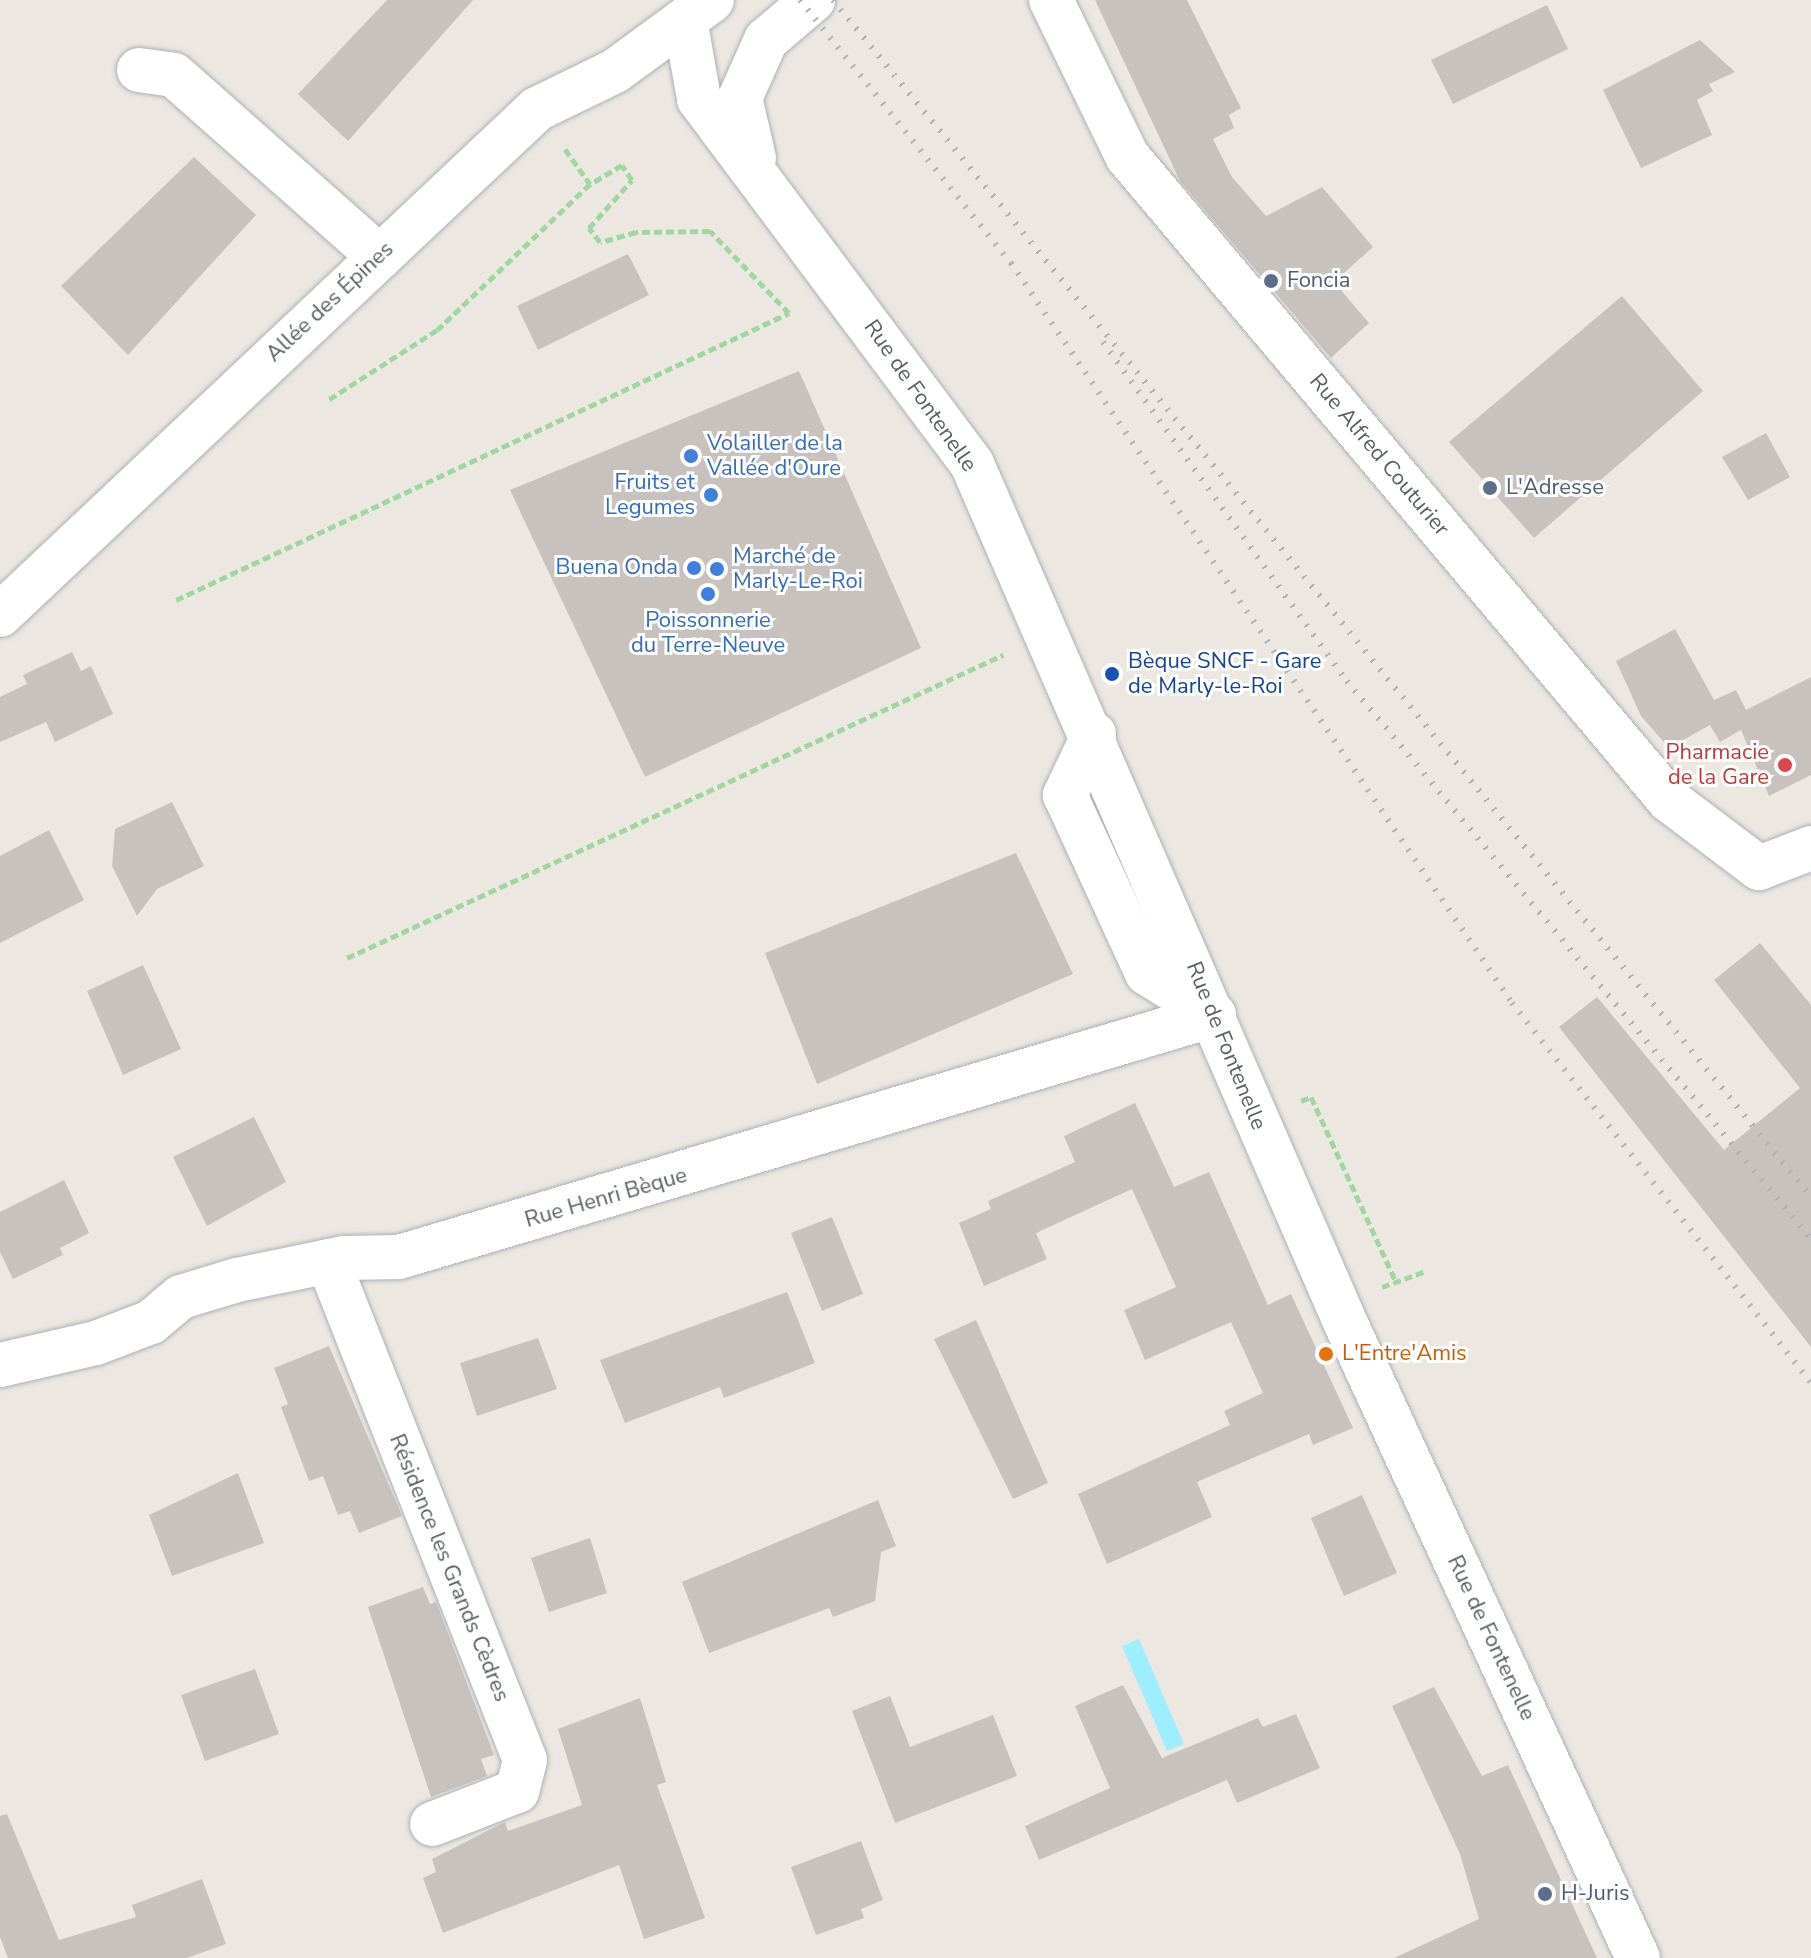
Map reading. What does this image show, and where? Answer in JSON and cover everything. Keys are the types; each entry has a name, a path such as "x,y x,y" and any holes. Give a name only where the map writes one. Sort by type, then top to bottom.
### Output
{"street":[{"path":"757,169 740,98 766,40 813,0"},
{"name":"Rue Alfred Couturier","path":"1051,0 1127,156 1669,800 1759,868 1811,848"},
{"name":"Rue de Fontenelle","path":"699,12 699,99 757,169 972,464 1094,734 1214,1015 1638,1958"},
{"name":"Allée des Épines","path":"0,615 537,109 699,12"},
{"path":"139,70 174,75 380,257"},
{"name":"Rue Henri Bèque","path":"0,1365 96,1343 151,1322 181,1297 328,1261 399,1257 1214,1015"},
{"name":"Résidence les Grands Cèdres","path":"328,1261 525,1760 517,1791 432,1824"}],"path":[{"path":"176,600 789,313 710,231 650,231 600,242 589,228 632,180 622,165 590,184 437,330 328,400"},
{"path":"347,958 1049,634"},
{"path":"1327,1129 1396,1282 1426,1271"}],"water":[{"path":"1139,1639 1184,1744 1167,1751 1122,1646"}],"building":[{"path":"387,0 473,0 348,141 298,94"},
{"path":"1095,0 1187,0 1241,108 1229,115 1234,128 1213,139 1232,177 1266,216 1322,187 1373,247 1334,282 1369,323 1331,358 1180,181"},
{"path":"1547,5 1568,49 1453,104 1431,60"},
{"path":"1700,40 1735,72 1709,84 1713,91 1697,100 1712,135 1641,168 1603,90"},
{"path":"194,157 256,215 128,355 61,286"},
{"path":"628,254 649,295 538,350 517,306"},
{"path":"1622,296 1703,391 1534,538 1449,442"},
{"name":"Marché de Marly-Le-Roi","path":"799,371 921,648 645,777 510,490"},
{"path":"1766,433 1790,477 1748,500 1722,457"},
{"path":"1675,629 1714,700 1736,690 1746,710 1811,677 1811,775 1769,796 1741,730 1720,742 1710,725 1669,748 1641,716 1616,661"},
{"path":"72,652 81,671 91,666 113,714 55,742 46,722 0,742 0,697 27,684 23,675"},
{"path":"172,802 204,866 157,889 137,916 112,866 115,829"},
{"path":"49,830 84,900 0,943 0,856"},
{"path":"1016,853 1073,974 817,1084 765,953"},
{"path":"1760,943 1811,1005 1811,1347 1559,1027 1597,997 1724,1150 1800,1088 1714,980"},
{"path":"143,965 181,1049 123,1075 87,991"},
{"path":"1135,1103 1174,1187 1209,1172 1268,1305 1291,1294 1353,1428 1313,1445 1309,1434 1197,1482 1212,1517 1107,1564 1078,1494 1230,1425 1224,1411 1263,1393 1231,1322 1145,1360 1124,1310 1176,1287 1132,1189 1036,1233 1047,1259 984,1286 959,1223 991,1209 988,1201 1075,1162 1064,1136"},
{"path":"254,1117 286,1182 207,1226 173,1157"},
{"path":"64,1180 89,1233 60,1248 63,1255 13,1279 0,1252 0,1212"},
{"path":"832,1217 863,1294 822,1311 791,1233"},
{"path":"787,1292 815,1363 724,1398 720,1387 625,1423 600,1360"},
{"path":"976,1320 1048,1483 1013,1499 934,1339"},
{"path":"538,1338 557,1389 477,1416 460,1363"},
{"path":"329,1346 402,1516 359,1533 350,1511 338,1515 323,1476 309,1481 281,1407 288,1404 274,1368"},
{"path":"238,1473 264,1543 172,1576 149,1515"},
{"path":"1362,1495 1397,1573 1344,1596 1311,1518"},
{"path":"878,1500 896,1546 881,1552 875,1601 833,1617 829,1608 709,1653 682,1582"},
{"path":"590,1538 607,1593 549,1612 531,1558"},
{"path":"423,1587 430,1604 436,1602 494,1755 481,1759 487,1776 431,1797 368,1607"},
{"path":"255,1669 279,1734 205,1761 181,1695"},
{"path":"1123,1685 1162,1758 1258,1718 1263,1727 1296,1714 1320,1768 1237,1803 1227,1780 1039,1860 1025,1826 1110,1788 1075,1706"},
{"path":"1434,1687 1482,1776 1508,1765 1597,1958 1394,1958 1479,1919 1460,1854 1392,1706"},
{"path":"890,1696 910,1747 993,1715 1017,1776 895,1823 852,1711"},
{"path":"640,1698 666,1782 657,1785 705,1918 644,1939 619,1865 443,1933 423,1878 436,1872 432,1859 505,1822 508,1831 582,1805 558,1729"},
{"path":"7,1814 59,1940 136,1917 132,1905 202,1879 226,1944 187,1958 8,1958 0,1937 0,1816"},
{"path":"861,1841 883,1900 861,1909 864,1918 816,1935 791,1867"}],"railway":[{"path":"800,0 1011,263 1512,1003 1811,1383"},
{"path":"833,0 1811,1197"},
{"path":"1103,342 1347,681 1811,1239"}],"place":[{"name":"Foncia","path":"1271,281"},
{"name":"Volailler de la Vallée d'Oure","path":"691,456"},
{"name":"L'Adresse","path":"1490,488"},
{"name":"Fruits et Legumes","path":"711,495"},
{"name":"Buena Onda","path":"694,568"},
{"name":"Marché de Marly-Le-Roi","path":"717,569"},
{"name":"Poissonnerie du Terre-Neuve","path":"708,594"},
{"name":"Bèque SNCF - Gare de Marly-le-Roi","path":"1112,674"},
{"name":"Pharmacie de la Gare","path":"1785,765"},
{"name":"L'Entre'Amis","path":"1326,1354"},
{"name":"H-Juris","path":"1545,1894"}]}
